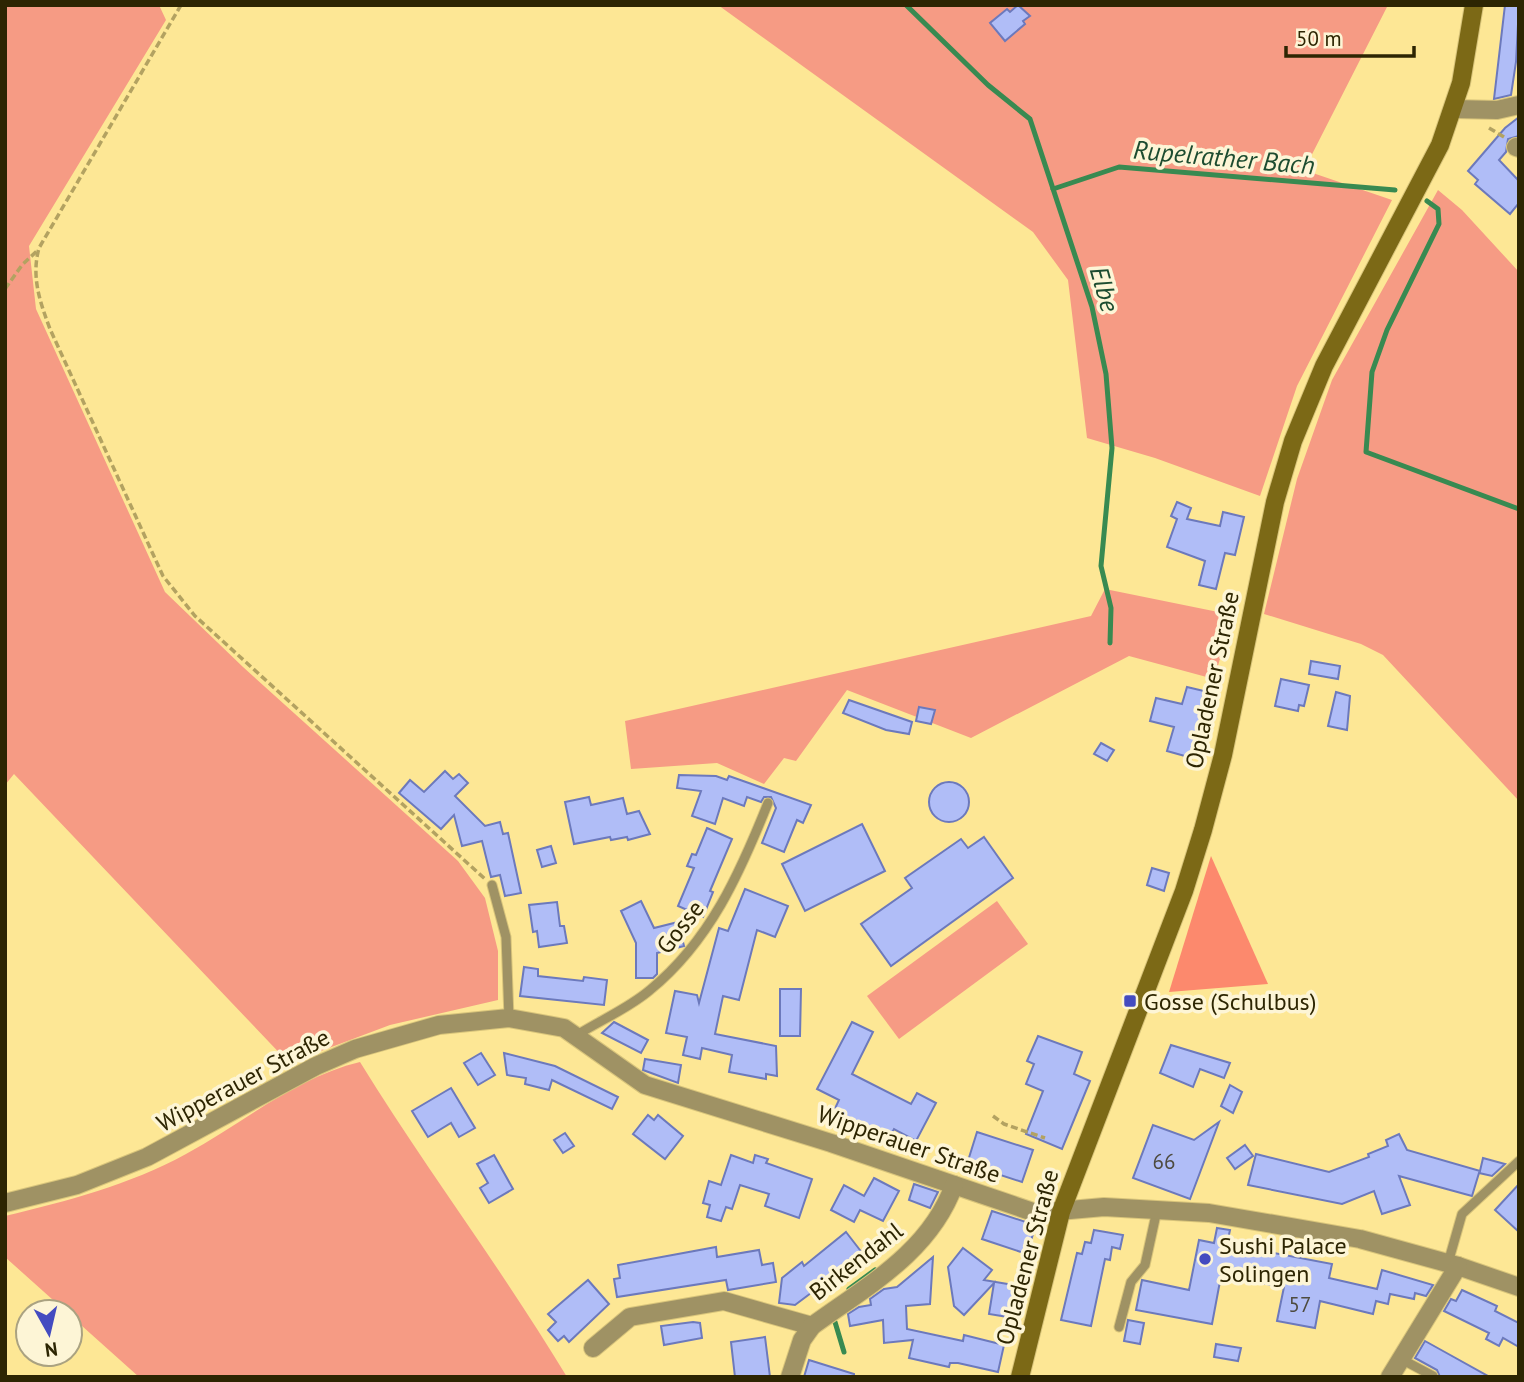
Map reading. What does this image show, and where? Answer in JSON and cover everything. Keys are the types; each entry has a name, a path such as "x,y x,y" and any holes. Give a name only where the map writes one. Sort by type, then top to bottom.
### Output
{"main road":[{"name":"Opladener Straße","path":"1020,1377 1061,1212 1179,904 1203,830 1223,755 1273,511 1293,441 1324,366 1426,174 1454,109 1474,5"}],"street":[{"path":"1454,109 1497,110 1519,105"},
{"name":"Wipperauer Straße","path":"5,1203 77,1185 147,1157 316,1066 355,1049 426,1028 509,1018 558,1026 577,1035 645,1085 1036,1213 1091,1207 1209,1213 1320,1231 1453,1264 1519,1287"},
{"name":"Birkendahl","path":"790,1377 802,1340 812,1326 918,1247 945,1209 954,1185"},
{"path":"1390,1377 1453,1264"},
{"path":"593,1348 630,1317 724,1301 812,1326"}],"lane":[{"name":"Gosse","path":"577,1035 648,992 696,945 711,925 744,862 768,803"},
{"path":"492,885 507,946 509,1018"},
{"path":"1453,1264 1462,1214 1519,1161"},
{"path":"1119,1327 1131,1282 1145,1265 1157,1210"},
{"path":"1401,1359 1433,1376"}],"path":[{"path":"5,289 22,265 39,248 181,5"},
{"path":"39,248 35,266 36,287 50,330 168,585 195,616 492,885"},
{"path":"993,1116 1004,1124 1045,1138"}],"shaded area":[{"path":"5,5 159,5 166,20 29,246 36,309 165,592 243,667 458,861 485,898 498,951 498,1000 390,1025 289,1063 14,774 5,785"},
{"path":"718,5 1388,5 1304,170 1392,200 1297,386 1260,496 1155,458 1087,438 1068,280 1033,232"},
{"path":"1438,190 1462,210 1519,272 1519,801 1383,655 1361,644 1264,614 1297,479 1332,380"},
{"path":"1105,589 1233,615 1214,679 1129,656 971,738 847,690 796,761 784,758 764,784 717,763 631,769 625,721 1091,616"},
{"path":"1211,856 1268,984 1169,992"},
{"path":"997,901 1028,944 899,1039 867,996"},
{"path":"360,1062 517,1297 567,1377 139,1377 84,1328 84,1298 51,1298 5,1257 5,1216 75,1198 143,1175 207,1142 270,1102 336,1069"}],"building":[{"path":"1018,5 1030,16 1023,21 1025,24 1005,41 990,23 1007,9 1010,12"},
{"path":"1505,5 1519,5 1516,62 1511,95 1494,99"},
{"path":"1519,117 1519,136 1508,139 1506,152 1499,160 1519,181 1519,203 1510,214 1475,184 1478,180 1468,171 1505,128"},
{"path":"1177,502 1191,508 1187,519 1220,526 1223,512 1244,517 1235,555 1225,553 1216,589 1199,585 1205,561 1167,547 1177,519 1171,516"},
{"path":"1311,661 1340,666 1338,679 1309,674"},
{"path":"1281,679 1309,685 1304,706 1299,705 1298,711 1275,706"},
{"path":"1187,687 1208,692 1192,758 1167,751 1174,727 1150,721 1156,698 1182,704"},
{"path":"1336,692 1350,696 1347,730 1328,726"},
{"path":"849,700 912,722 909,734 886,730 843,713"},
{"path":"919,707 935,710 931,724 916,721"},
{"path":"1101,743 1114,750 1107,761 1094,754"},
{"path":"445,771 453,779 459,774 468,783 455,796 485,826 500,822 503,834 508,833 521,893 505,896 500,875 491,877 482,841 462,846 454,815 441,829 399,793 410,780 424,792"},
{"path":"679,775 716,776 727,780 729,776 811,805 803,823 797,820 784,852 762,843 776,808 771,797 764,797 761,802 747,797 744,806 723,798 715,824 692,816 701,791 677,788"},
{"path":"949,782 963,788 969,802 963,816 949,822 935,816 929,802 935,788"},
{"path":"589,797 591,805 623,798 627,814 639,811 650,834 628,840 627,837 611,840 610,837 574,844 565,802"},
{"path":"862,824 885,871 805,911 782,864"},
{"path":"707,828 732,839 710,891 713,892 703,917 678,906 694,868 687,866 692,854 696,855"},
{"path":"984,837 1013,878 891,966 861,924 912,888 905,878 961,839 968,848"},
{"path":"551,846 556,863 542,867 537,850"},
{"path":"1152,868 1169,873 1164,891 1147,885"},
{"path":"745,889 788,906 775,937 757,930 739,1000 723,996 715,1034 776,1046 777,1076 766,1074 766,1079 729,1072 732,1055 702,1048 700,1059 683,1055 687,1037 666,1033 675,991 697,995 699,1003 719,928 728,931"},
{"path":"641,901 654,928 678,922 684,946 657,953 657,974 653,978 636,978 636,943 621,911"},
{"path":"557,902 560,926 564,926 567,943 539,947 537,931 533,932 529,905"},
{"path":"524,967 538,969 538,976 583,981 584,977 607,980 604,1005 520,996"},
{"path":"780,989 801,989 800,1036 780,1036"},
{"path":"614,1022 648,1040 641,1053 602,1033"},
{"path":"852,1022 873,1032 852,1074 911,1104 917,1093 936,1103 916,1141 894,1129 888,1140 831,1117 839,1100 817,1089"},
{"path":"1038,1036 1082,1052 1074,1074 1090,1081 1062,1149 1026,1134 1043,1091 1026,1084 1034,1064 1027,1061"},
{"path":"1171,1045 1230,1063 1224,1078 1200,1069 1193,1087 1160,1073"},
{"path":"481,1053 495,1075 478,1085 464,1063"},
{"path":"504,1053 555,1066 618,1097 612,1109 552,1080 549,1090 525,1084 526,1078 507,1075"},
{"path":"645,1059 681,1065 678,1083 643,1070"},
{"path":"1230,1085 1242,1092 1233,1113 1221,1106"},
{"path":"451,1088 475,1128 459,1137 451,1123 428,1137 412,1111"},
{"path":"648,1115 654,1120 658,1115 683,1136 665,1159 633,1134"},
{"path":"1219,1122 1190,1199 1133,1178 1153,1125 1194,1140"},
{"path":"977,1132 1033,1150 1022,1182 967,1164"},
{"path":"565,1133 574,1146 563,1153 554,1140"},
{"path":"1399,1134 1407,1150 1480,1171 1483,1158 1505,1164 1492,1176 1479,1173 1472,1196 1399,1176 1410,1205 1382,1214 1374,1191 1342,1204 1248,1185 1256,1154 1329,1172 1369,1157 1368,1154 1388,1146 1386,1140"},
{"path":"1245,1145 1253,1156 1235,1169 1227,1158"},
{"path":"494,1155 513,1189 489,1203 480,1188 488,1183 477,1164"},
{"path":"731,1155 753,1163 755,1155 768,1159 766,1163 812,1179 799,1218 765,1206 769,1194 740,1185 732,1209 726,1207 721,1221 707,1217 710,1205 703,1203 709,1181 721,1185"},
{"path":"874,1178 899,1191 883,1221 860,1210 854,1222 831,1210 844,1185 864,1196"},
{"path":"914,1184 938,1192 930,1208 909,1200"},
{"path":"1519,1184 1519,1232 1495,1210"},
{"path":"992,1211 1029,1223 1033,1234 1027,1254 982,1239"},
{"path":"1217,1228 1230,1230 1227,1244 1332,1264 1329,1278 1377,1289 1382,1270 1433,1285 1426,1296 1415,1293 1414,1299 1390,1294 1388,1304 1376,1301 1373,1314 1320,1301 1315,1328 1277,1321 1284,1287 1221,1276 1212,1324 1136,1310 1142,1280 1189,1290 1199,1240 1214,1243"},
{"path":"1094,1230 1123,1235 1120,1249 1112,1247 1110,1260 1105,1259 1091,1326 1061,1320 1077,1253 1082,1254 1085,1242 1091,1243"},
{"path":"846,1232 863,1254 795,1305 779,1303 782,1278 802,1262 804,1266"},
{"path":"716,1247 717,1257 759,1250 762,1265 773,1263 776,1282 728,1290 726,1280 617,1297 614,1279 620,1278 618,1265"},
{"path":"963,1248 992,1270 984,1280 1020,1286 1014,1318 989,1314 994,1283 964,1315 954,1306 948,1267"},
{"path":"933,1257 930,1304 906,1306 907,1329 963,1341 964,1335 1004,1345 998,1372 958,1363 950,1363 949,1367 909,1358 913,1340 884,1343 883,1320 850,1326 848,1314 859,1307 871,1305 870,1299 884,1289 897,1287"},
{"path":"588,1280 609,1304 569,1342 564,1336 558,1341 548,1330 556,1322 548,1314"},
{"path":"1462,1290 1497,1306 1495,1311 1519,1323 1519,1347 1503,1338 1499,1346 1486,1339 1489,1333 1444,1311 1451,1299 1456,1301"},
{"path":"1128,1320 1144,1323 1140,1344 1124,1341"},
{"path":"700,1323 702,1338 664,1345 661,1326"},
{"path":"765,1337 770,1377 735,1377 731,1342"},
{"path":"1425,1341 1490,1377 1440,1377 1437,1370 1415,1358"},
{"path":"1216,1344 1241,1348 1238,1361 1214,1357"},
{"path":"809,1360 854,1374 854,1377 804,1377"}],"waterway":[{"name":"Elbe","path":"906,5 988,85 1030,119 1092,307 1106,374 1112,448 1101,566 1111,608 1110,643"},
{"name":"Rupelrather Bach","path":"1053,189 1119,167 1395,190"},
{"name":"Rupelrather Bach","path":"1427,201 1438,209 1439,224 1387,330 1372,372 1366,452 1519,509"},
{"name":"Elbe","path":"849,1289 875,1270"},
{"name":"Elbe","path":"835,1322 844,1352"}],"place":[{"name":"Gosse (Schulbus)","path":"1130,1001"},
{"name":"Sushi Palace Solingen","path":"1205,1259"}]}
